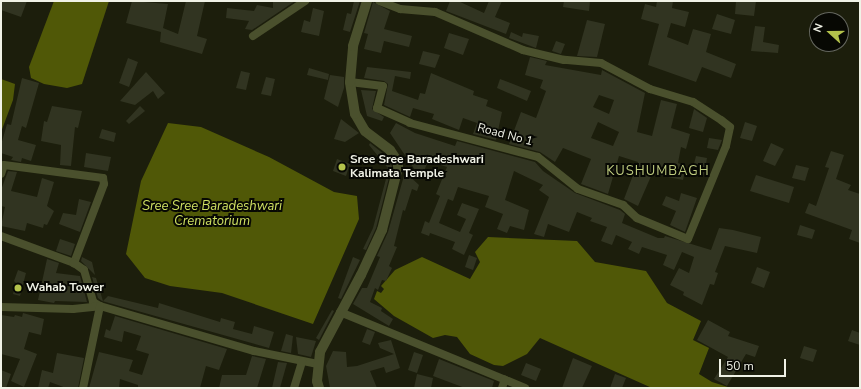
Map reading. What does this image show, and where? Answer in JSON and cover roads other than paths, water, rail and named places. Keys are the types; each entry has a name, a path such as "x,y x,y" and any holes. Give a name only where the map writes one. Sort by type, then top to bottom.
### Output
{"street":[{"path":"253,36 305,1"},
{"path":"319,388 318,364 320,352 361,275 382,230 398,162 390,150 365,131 355,114 350,82 353,46 367,1"},
{"name":"Road No 1","path":"350,82 383,86 377,108 410,122 538,156 578,189 623,205 637,218 688,239 726,146 730,127 721,120 693,102 644,86 601,63 564,60 523,50 435,12 400,9 379,1"},
{"path":"1,174 4,165 104,178 104,184 74,263"},
{"path":"1,236 74,263 84,270 93,302 100,306 254,351 318,364"},
{"path":"1,307 73,309 100,306"},
{"path":"83,388 100,306"},
{"path":"340,312 526,388"},
{"path":"294,388 302,361"},
{"path":"502,388 505,380"}],"water":[{"path":"54,1 109,1 82,84 67,88 44,84 31,78 29,67"},
{"path":"1,79 15,84 13,100 1,132"},
{"name":"Sree Sree Baradeshwari Crematorium","path":"168,123 201,127 269,157 334,192 357,196 359,219 313,324 222,293 170,286 145,278 126,254 141,181"},
{"path":"488,237 577,241 595,262 646,271 667,303 701,321 693,340 709,348 699,374 712,382 731,388 652,388 540,338 527,354 503,366 494,365 470,354 457,337 445,335 433,338 394,316 374,299 377,291 381,293 384,289 381,286 395,270 422,257 470,279 480,262 475,252"}],"place":[{"name":"Sree Sree Baradeshwari Kalimata Temple","path":"342,167"},
{"name":"Wahab Tower","path":"18,288"}],"district":[{"name":"KUSHUMBAGH","path":"658,171"}]}
